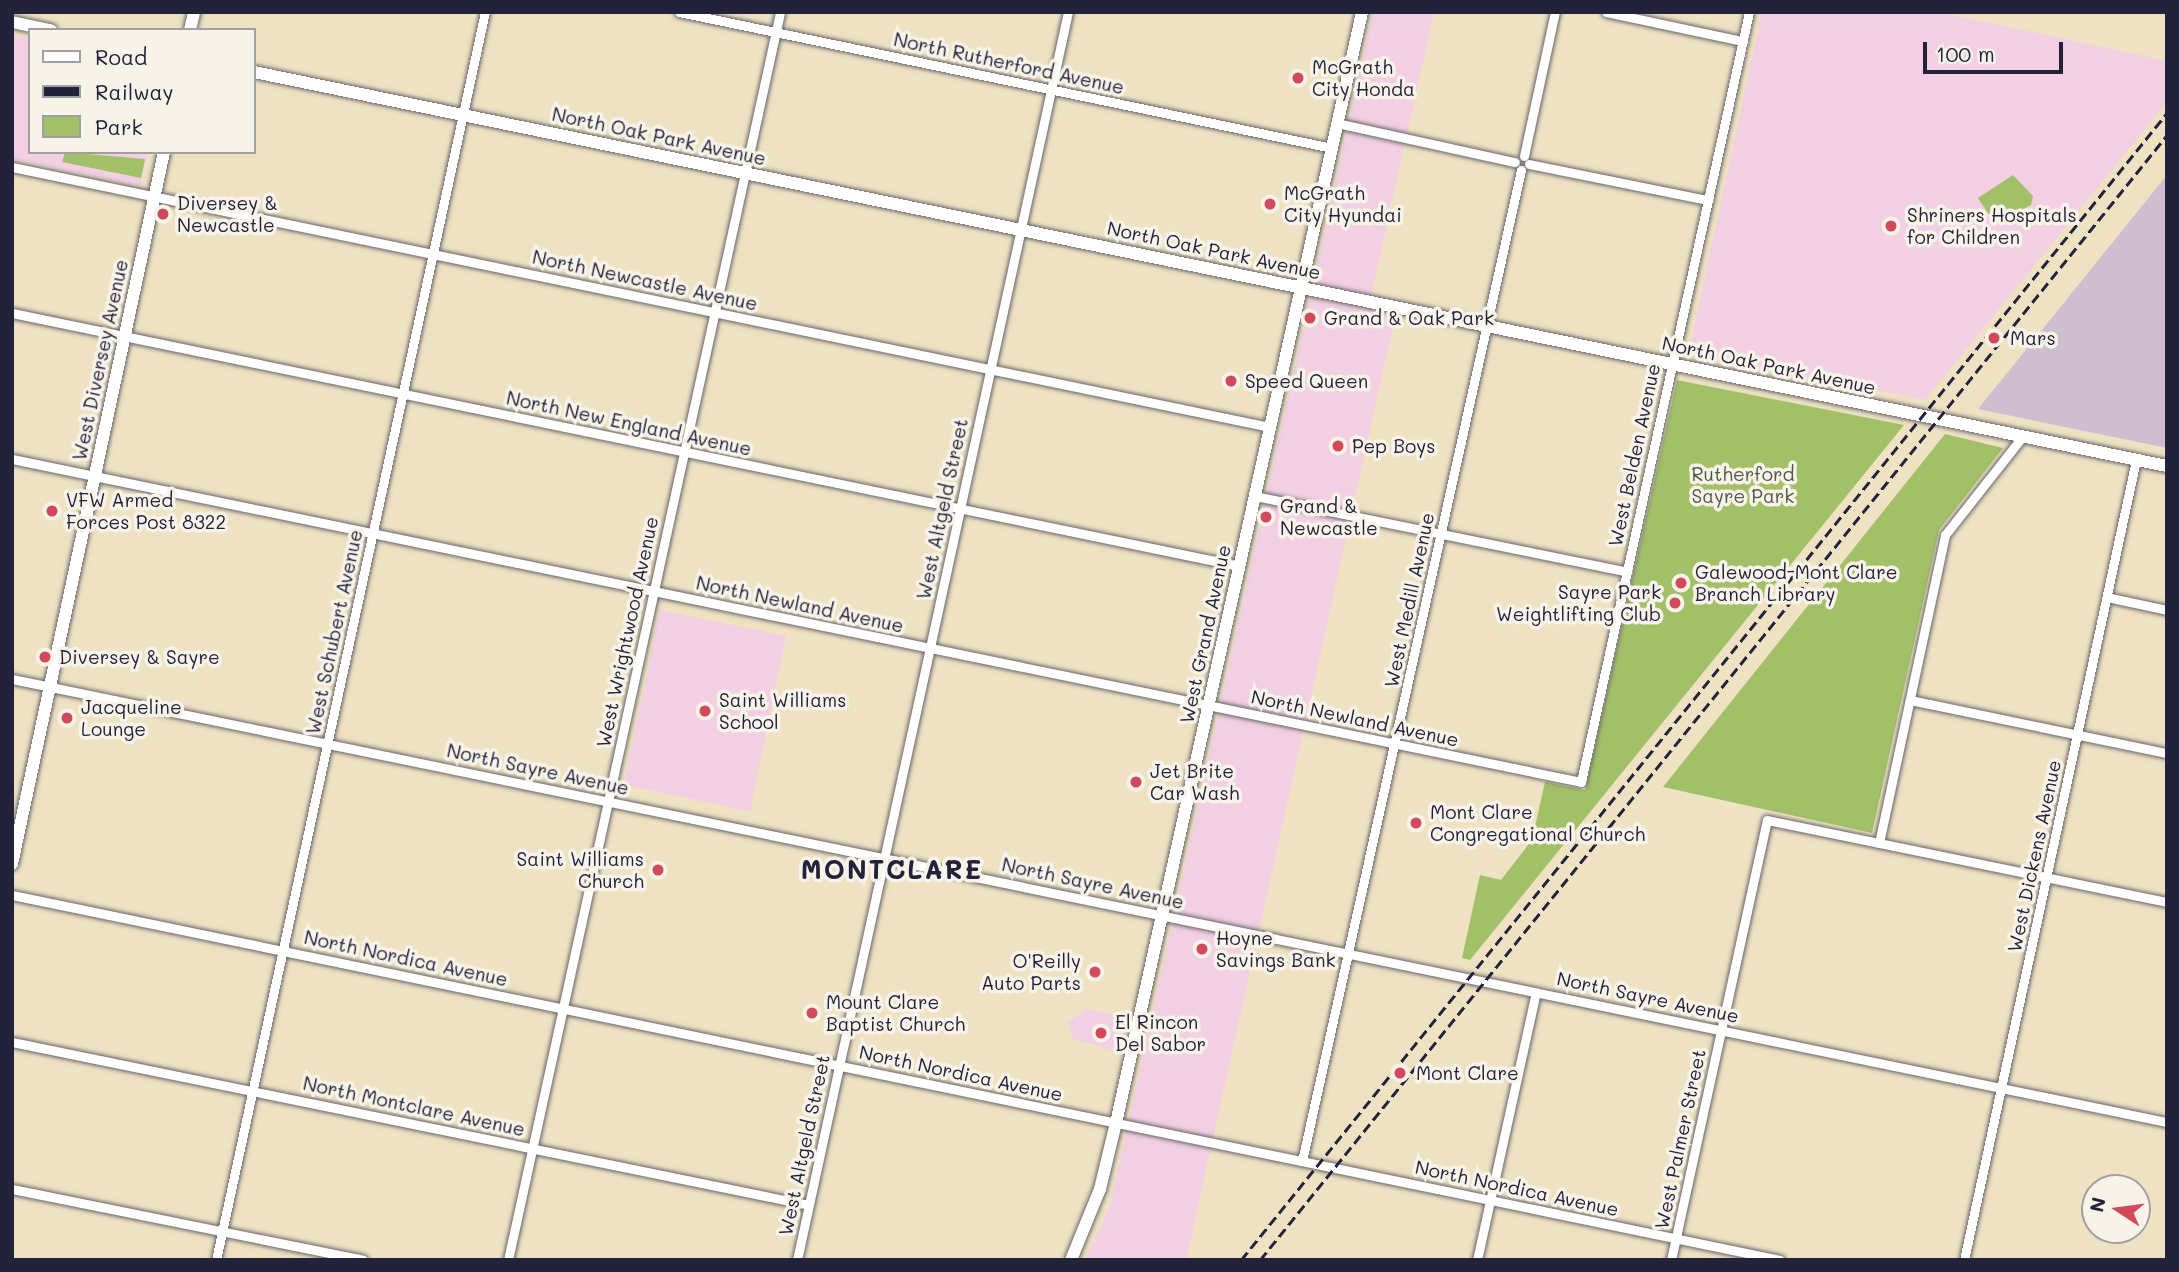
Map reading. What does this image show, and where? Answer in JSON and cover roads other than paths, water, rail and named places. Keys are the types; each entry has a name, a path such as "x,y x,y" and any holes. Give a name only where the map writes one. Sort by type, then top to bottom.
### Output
{"main road":[{"name":"West Grand Avenue","path":"1071,1260 1100,1189 1116,1123 1362,12"},
{"path":"12,22 41,28"},
{"name":"North Oak Park Avenue","path":"256,72 2167,467"},
{"name":"West Diversey Avenue","path":"12,864 164,154"}],"street":[{"name":"West Schubert Avenue","path":"216,1260 485,12"},
{"name":"North Rutherford Avenue","path":"679,12 1332,148"},
{"name":"West Wrightwood Avenue","path":"508,1260 780,12"},
{"name":"West Altgeld Street","path":"797,1260 1068,12"},
{"name":"West Medill Avenue","path":"1302,1161 1396,744 1555,12"},
{"path":"1605,12 1742,41"},
{"name":"West Belden Avenue","path":"1581,782 1749,12"},
{"path":"1337,123 1708,200"},
{"name":"North Newcastle Avenue","path":"12,167 1270,427"},
{"name":"North New England Avenue","path":"12,313 1239,566"},
{"path":"2022,437 1945,536 1879,843 2167,902"},
{"name":"North Newland Avenue","path":"12,459 1581,782"},
{"name":"West Dickens Avenue","path":"1964,1260 2136,460"},
{"path":"1255,496 1627,572"},
{"path":"2107,597 2167,610"},
{"name":"North Sayre Avenue","path":"12,678 2167,1122"},
{"path":"1910,701 2167,753"},
{"name":"West Palmer Street","path":"1671,1260 1767,820 1879,843"},
{"name":"North Nordica Avenue","path":"12,895 1780,1260"},
{"path":"1477,1260 1536,992"},
{"name":"North Montclare Avenue","path":"12,1042 809,1205"},
{"path":"12,1189 363,1260"}],"railway":[{"path":"1241,1260 2167,113"},
{"path":"1260,1260 2167,135"}],"place":[{"name":"McGrath City Honda","path":"1298,78"},
{"name":"McGrath City Hyundai","path":"1270,204"},
{"name":"Diversey & Newcastle","path":"163,214"},
{"name":"Shriners Hospitals for Children","path":"1891,226"},
{"name":"Grand & Oak Park","path":"1310,318"},
{"name":"Mars","path":"1994,338"},
{"name":"Speed Queen","path":"1231,381"},
{"name":"Pep Boys","path":"1338,446"},
{"name":"VFW Armed Forces Post 8322","path":"52,511"},
{"name":"Grand & Newcastle","path":"1266,517"},
{"name":"Galewood-Mont Clare Branch Library","path":"1681,583"},
{"name":"Sayre Park Weightlifting Club","path":"1675,603"},
{"name":"Diversey & Sayre","path":"45,657"},
{"name":"Saint Williams School","path":"705,711"},
{"name":"Jacqueline Lounge","path":"67,718"},
{"name":"Jet Brite Car Wash","path":"1136,782"},
{"name":"Mont Clare Congregational Church","path":"1416,823"},
{"name":"Saint Williams Church","path":"658,870"},
{"name":"Hoyne Savings Bank","path":"1202,949"},
{"name":"O'Reilly Auto Parts","path":"1095,972"},
{"name":"Mount Clare Baptist Church","path":"812,1013"},
{"name":"El Rincon Del Sabor","path":"1101,1033"},
{"name":"Mont Clare","path":"1400,1073"}],"district":[{"name":"MONTCLARE","path":"892,870"}],"park label":[{"name":"Rutherford Sayre Park","path":"1743,485"}]}
